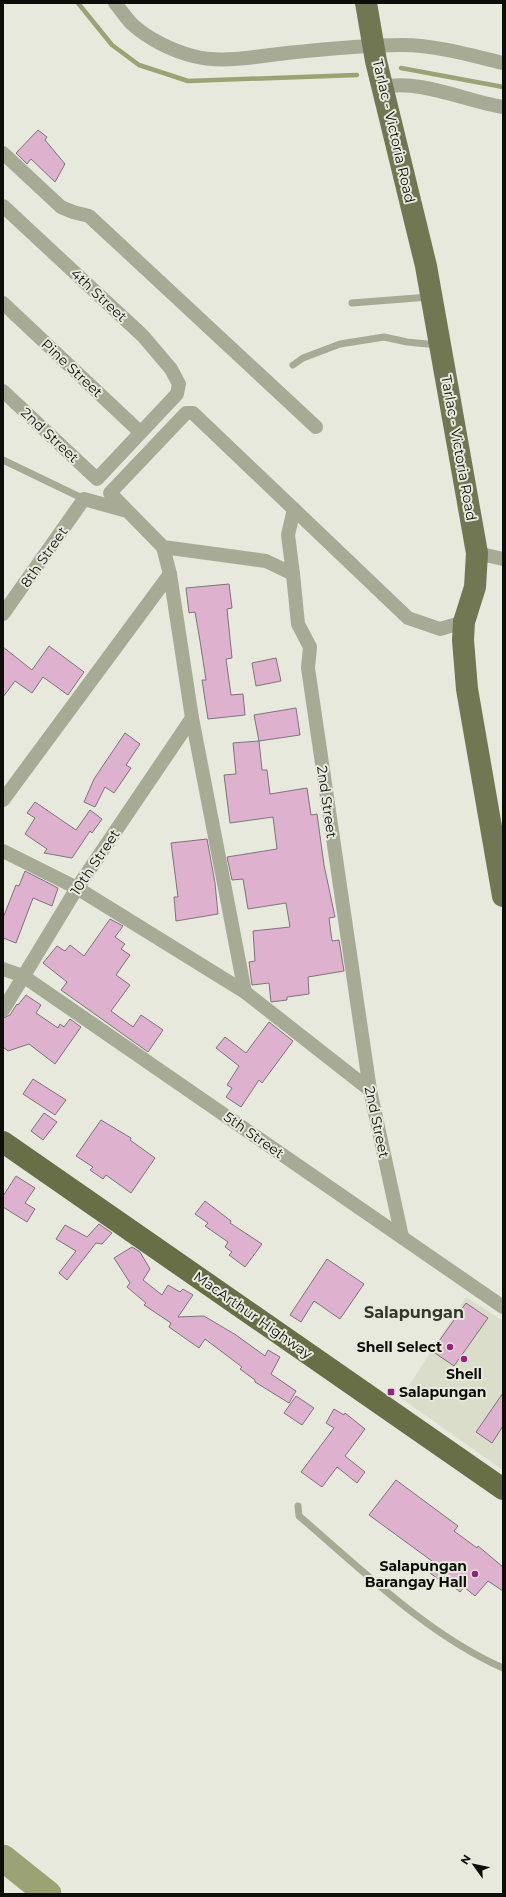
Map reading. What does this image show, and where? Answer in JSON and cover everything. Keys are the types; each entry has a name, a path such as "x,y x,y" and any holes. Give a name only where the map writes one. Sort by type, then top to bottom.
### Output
{"highway":[{"name":"MacArthur Highway","path":"3,1142 503,1489"}],"main road":[{"name":"Tarlac - Victoria Road","path":"366,3 383,87 426,266 477,553 475,587 464,622 463,640 467,689 503,896"}],"street":[{"path":"115,3 132,24 152,38 172,49 194,57 229,58 320,49 402,45 475,56 503,63"},
{"path":"383,87 396,84 422,88 503,107"},
{"path":"3,153 61,207 89,216 316,427"},
{"name":"4th Street","path":"3,206 143,336 177,378 179,384 177,394 140,432"},
{"name":"Pine Street","path":"3,303 140,432"},
{"name":"2nd Street","path":"3,391 97,479 140,432"},
{"path":"245,992 192,718 170,574 163,547 110,493 186,413 194,413 408,618 440,628 464,622"},
{"path":"84,499 129,512"},
{"name":"8th Street","path":"3,614 84,499"},
{"name":"2nd Street","path":"294,509 288,535 298,624 310,647 308,668 370,1090 402,1237"},
{"path":"163,547 266,561 293,574"},
{"path":"477,553 503,559"},
{"path":"3,800 170,574"},
{"name":"10th Street","path":"3,1010 77,888 192,718"},
{"path":"3,851 77,888 245,992 370,1090"},
{"name":"5th Street","path":"3,969 24,976 503,1307"}],"lane":[{"path":"352,303 432,297"},
{"path":"293,366 308,356 340,344 384,337 407,342 440,345"},
{"path":"3,460 84,499"},
{"path":"298,1506 299,1516 379,1586 444,1634 503,1668"}],"shaded area":[{"name":"Shell","path":"466,1297 503,1321 503,1470 401,1398"}],"building":[{"path":"38,130 47,137 45,140 65,164 55,182 31,159 27,164 16,153"},
{"path":"229,584 232,608 227,609 232,658 226,659 231,695 243,694 245,715 208,719 202,680 206,680 200,641 195,612 189,613 186,588"},
{"path":"49,646 84,672 68,695 43,677 32,693 15,681 3,697 3,647 32,670"},
{"path":"276,658 281,681 256,686 252,663"},
{"path":"296,708 300,735 259,741 254,715"},
{"path":"125,733 140,744 126,765 131,768 114,793 105,787 95,807 84,802 94,779"},
{"path":"259,741 262,770 267,770 270,794 307,788 311,815 317,814 324,865 335,917 329,918 332,941 339,940 344,971 308,977 309,994 287,997 287,1000 271,1002 269,983 252,985 249,962 255,961 253,931 290,927 286,903 248,909 243,879 232,880 227,857 277,849 273,817 230,823 224,775 236,774 233,743"},
{"path":"35,802 76,830 90,810 102,819 92,833 90,831 72,858 44,853 47,849 25,834 35,818 27,813"},
{"path":"207,839 215,883 218,914 176,921 174,897 178,897 171,843"},
{"path":"25,871 58,888 52,906 33,898 16,943 3,938 3,918 16,885 19,886"},
{"path":"110,919 123,926 115,937 125,944 121,949 130,955 116,975 130,985 111,1011 133,1027 141,1015 163,1030 148,1052 61,990 67,982 43,963 57,946 65,951 70,945 84,956"},
{"path":"26,995 41,1005 36,1013 58,1028 60,1024 64,1027 70,1019 81,1027 55,1064 29,1044 8,1051 3,1047 3,1018 10,1015 17,1004 18,1005"},
{"path":"269,1022 293,1041 262,1083 259,1080 241,1107 226,1097 232,1088 227,1085 239,1066 216,1048 225,1037 246,1053"},
{"path":"33,1079 66,1100 55,1115 23,1094"},
{"path":"44,1113 57,1122 43,1140 31,1131"},
{"path":"101,1120 131,1138 130,1140 155,1158 131,1193 106,1175 103,1179 90,1170 93,1167 76,1156"},
{"path":"16,1176 35,1188 25,1203 35,1209 27,1222 3,1207 3,1196"},
{"path":"205,1201 231,1221 230,1223 262,1244 245,1267 229,1255 232,1252 225,1247 228,1242 205,1226 208,1223 195,1214"},
{"path":"99,1224 112,1233 102,1244 96,1243 67,1280 59,1273 76,1251 56,1239 65,1225 87,1237"},
{"path":"132,1247 140,1252 150,1269 143,1280 162,1295 168,1285 180,1292 183,1289 193,1295 178,1317 204,1316 236,1335 265,1356 268,1350 280,1357 271,1374 296,1391 289,1403 255,1382 255,1380 240,1369 242,1367 205,1339 199,1348 169,1327 171,1323 144,1305 146,1303 127,1287 130,1283 114,1258"},
{"path":"327,1259 364,1284 340,1319 314,1301 301,1322 290,1315"},
{"path":"466,1303 488,1318 454,1366 432,1351"},
{"path":"503,1393 503,1426 492,1443 476,1432"},
{"path":"296,1396 314,1408 302,1425 284,1413"},
{"path":"334,1409 344,1415 345,1413 365,1429 345,1456 365,1472 357,1483 337,1467 322,1487 301,1472 334,1428 326,1423"},
{"path":"396,1480 458,1526 454,1531 477,1548 478,1546 503,1567 503,1591 488,1581 475,1596 464,1587 460,1592 444,1579 442,1582 430,1573 436,1564 369,1515"}],"waterway":[{"path":"78,3 112,45 139,65 188,81 357,75"},
{"path":"401,68 503,87"},
{"path":"3,1858 48,1894"}],"place":[{"name":"Shell Select","path":"450,1347"},
{"name":"Shell","path":"464,1359"},
{"name":"Salapungan","path":"391,1392"},
{"name":"Salapungan Barangay Hall","path":"475,1574"}],"district":[{"name":"Salapungan","path":"414,1312"}]}
